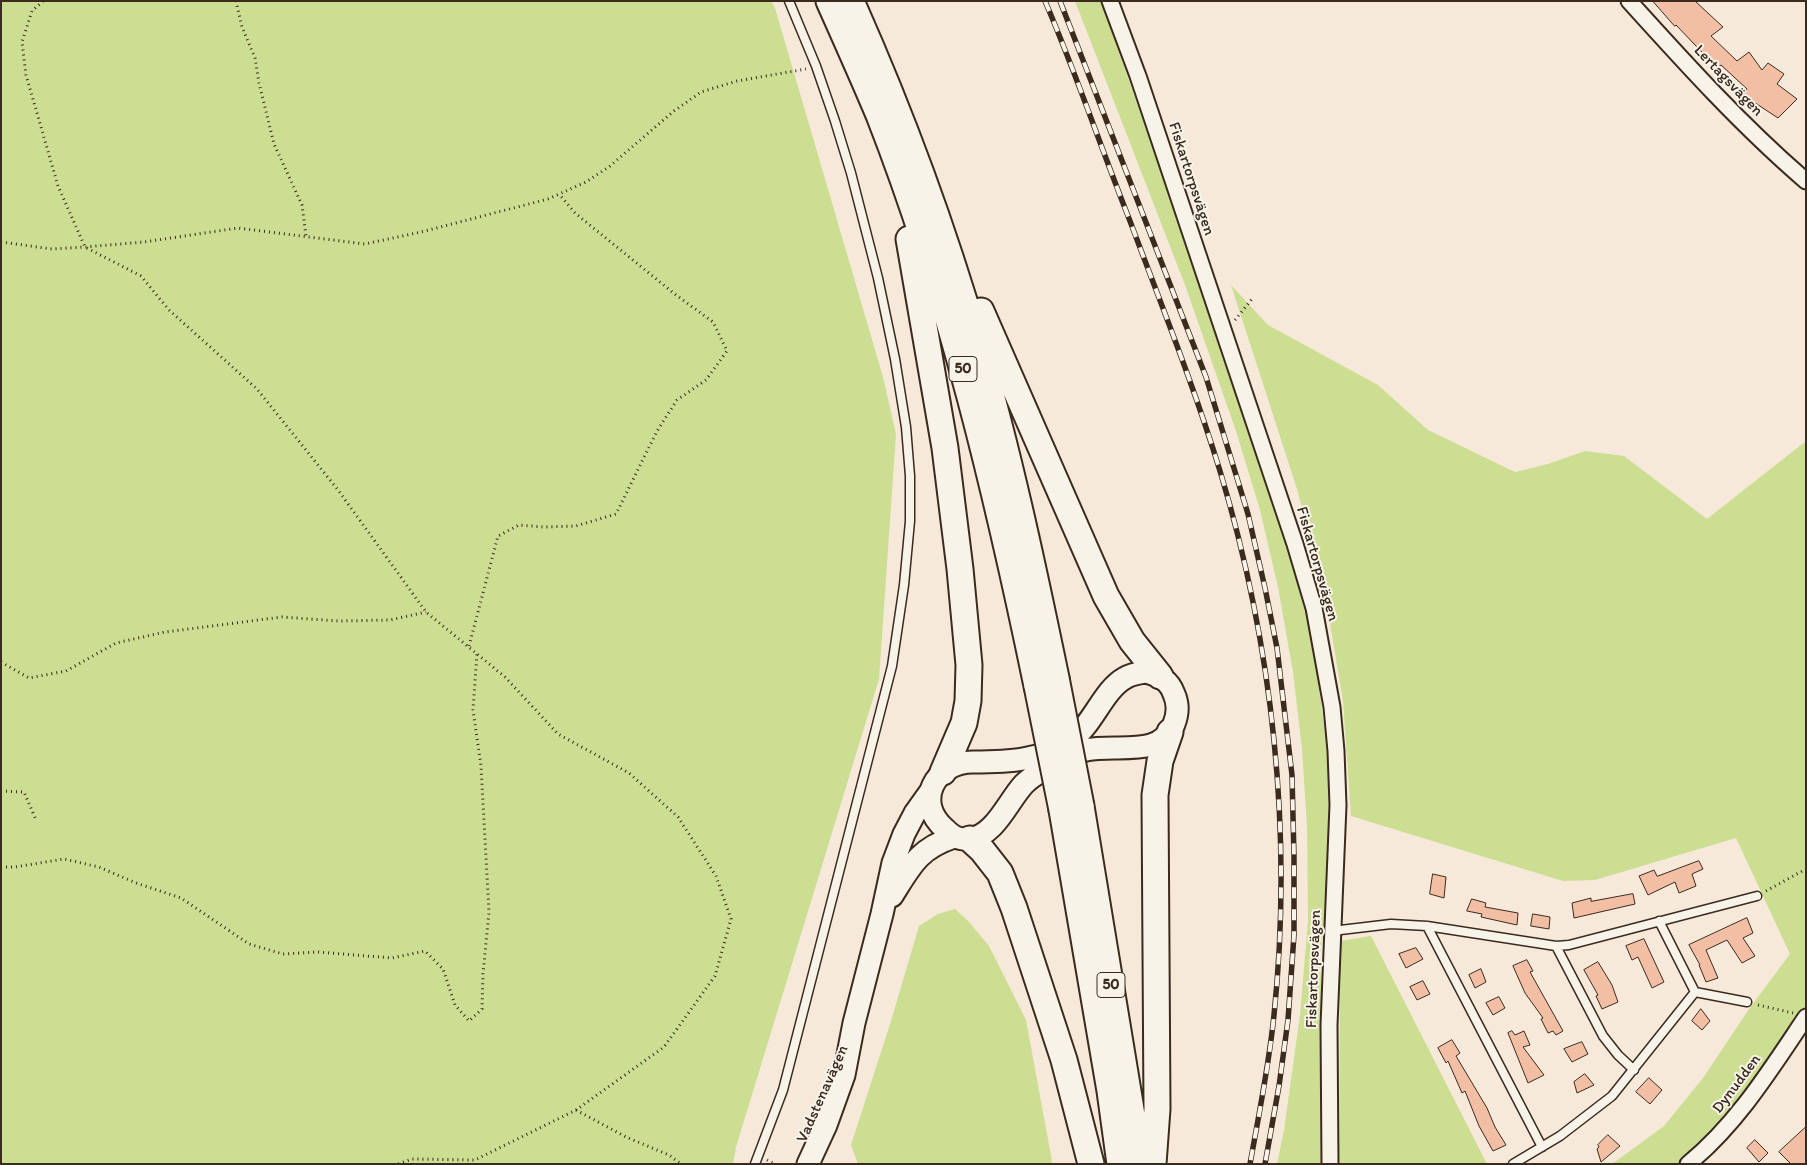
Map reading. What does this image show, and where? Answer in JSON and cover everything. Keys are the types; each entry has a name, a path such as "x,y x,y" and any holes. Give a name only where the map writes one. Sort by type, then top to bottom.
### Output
{"highway":[{"name":"50","path":"829,1 858,66 896,162 938,284 977,422 1015,580 1047,682"},
{"name":"50","path":"851,1 897,108 932,202 957,277 997,417 1035,575 1047,682 1140,1164"},
{"path":"896,162 946,456 960,569 969,665 968,702 964,723 936,782"},
{"path":"932,202 1106,596 1132,642 1160,676"},
{"path":"1153,1164 1157,1109 1155,795 1160,760 1170,732"},
{"name":"50","path":"1072,808 1120,1164"},
{"path":"962,838 982,850 1000,874 1014,908 1064,1060 1091,1164"}],"main road":[{"path":"962,838 938,824 934,816 931,808 936,782 968,762 1006,762 1029,759 1053,750 1071,740 1084,728 1114,686 1125,677 1146,672 1160,676 1169,684 1176,697 1177,710 1170,732"},
{"name":"Vadstenavägen","path":"882,914 906,873 920,855 936,842 977,836 991,826 1026,782 1055,763 1085,750 1103,747 1147,746 1159,742 1170,732"},
{"name":"Vadstenavägen","path":"808,1164 826,1125 844,1075 854,1023 893,863 904,834 915,813 936,782"},
{"name":"Vadstenavägen","path":"792,1164 854,1023"}],"street":[{"name":"Fiskartorpsvägen","path":"1110,1 1138,76 1295,544 1314,608 1332,708 1338,805 1329,1024 1330,1164"},
{"name":"Lertagsvägen","path":"1629,1 1750,129 1806,181"},
{"name":"Dynudden","path":"1688,1164 1722,1133 1742,1109 1802,1016"}],"lane":[{"path":"755,1164 784,1090 892,666 904,585 910,521 910,476 906,427 895,359 878,278 852,174 816,66 789,1"},
{"path":"1332,931 1391,924 1427,926 1556,946 1569,945 1757,896"},
{"path":"1659,921 1696,992"},
{"path":"1427,926 1542,1147"},
{"path":"1556,946 1603,1036 1618,1055 1634,1070"},
{"path":"1696,992 1747,1002"},
{"path":"1513,1164 1581,1121 1612,1096 1696,992"}],"path":[{"path":"43,1 32,11 22,42 26,74 58,186 85,247 141,276 169,310 257,389 338,490 426,612 505,677 558,734 629,773 678,817 716,876 731,919 715,976 664,1047 576,1110 475,1160 412,1159 398,1164"},
{"path":"236,1 242,27 256,58 258,83 274,144 302,205 306,236"},
{"path":"1,242 52,249 144,242 238,228 365,244 548,199 586,182 610,166 674,111 701,92 738,81 800,71 816,66"},
{"path":"468,646 498,536 519,525 543,527 576,526 616,514 657,431 677,400 706,380 727,351 713,322 676,295 575,213 559,194"},
{"path":"1224,334 1252,299"},
{"path":"1,662 29,678 66,671 116,643 165,632 282,617 339,621 390,620 426,612"},
{"path":"1,867 15,867 64,859 99,868 181,898 249,944 283,954 318,952 392,958 425,951 444,969 455,1005 469,1021 482,1009 483,974 489,912 481,766 474,710 477,653"},
{"path":"1,791 24,792 36,820"},
{"path":"1757,896 1806,869"},
{"path":"1747,1002 1802,1016"},
{"path":"576,1110 626,1137 669,1155 681,1164"}],"green space":[{"path":"1,1 771,1 775,8 883,377 896,434 879,679 736,1147 733,1164 1,1164"},
{"path":"1075,1 1100,1 1105,13 1290,545 1310,624 1329,761 1328,898 1319,960 1324,1005 1322,1164 1277,1164 1284,1130 1300,1015 1308,921 1307,827 1302,749 1293,672 1278,587 1260,510 1236,431 1185,285"},
{"path":"1231,285 1268,325 1378,385 1428,430 1515,472 1548,464 1585,451 1624,456 1707,519 1806,441 1806,1012 1751,1096 1685,1164 1612,1164 1664,1126 1703,1078 1749,1009 1790,954 1736,838 1595,880 1563,881 1351,816 1343,701 1326,600 1297,489"},
{"path":"955,909 969,922 989,946 1026,1020 1052,1161 1050,1164 858,1164 851,1145 919,926 938,914"},
{"path":"1371,936 1487,1164 1339,1164 1340,941"}],"building":[{"path":"1653,1 1695,1 1723,27 1711,36 1737,61 1749,52 1762,70 1768,63 1784,74 1777,84 1797,99 1778,118 1743,95 1747,89 1721,65 1717,68"},
{"path":"1699,861 1703,869 1692,874 1696,886 1679,893 1675,882 1648,895 1639,876 1654,870 1657,876"},
{"path":"1433,874 1446,877 1444,898 1430,894"},
{"path":"1633,894 1635,904 1574,918 1572,903 1591,898 1591,901"},
{"path":"1472,899 1486,903 1485,907 1518,913 1517,925 1481,917 1482,914 1467,911"},
{"path":"1533,914 1550,917 1549,929 1531,926"},
{"path":"1747,918 1753,933 1743,938 1755,956 1742,963 1727,940 1706,950 1718,978 1706,982 1700,965 1689,945"},
{"path":"1644,939 1664,982 1652,988 1638,957 1632,960 1626,946"},
{"path":"1416,948 1423,959 1406,968 1399,954"},
{"path":"1527,960 1533,971 1530,972 1563,1031 1556,1035 1553,1031 1548,1033 1541,1019 1543,1018 1525,993 1513,966"},
{"path":"1598,962 1612,985 1618,1002 1602,1009 1596,996 1598,995 1584,970"},
{"path":"1481,969 1486,982 1475,988 1469,975"},
{"path":"1423,981 1430,994 1417,1000 1410,987"},
{"path":"1499,997 1505,1008 1493,1015 1486,1003"},
{"path":"1701,1009 1710,1021 1702,1030 1692,1021"},
{"path":"1512,1031 1515,1035 1524,1031 1530,1045 1523,1047 1544,1075 1528,1083 1508,1033"},
{"path":"1452,1040 1460,1053 1456,1056 1487,1108 1495,1127 1506,1145 1493,1151 1479,1126 1465,1091 1462,1093 1448,1061 1446,1063 1438,1048"},
{"path":"1582,1042 1588,1054 1572,1062 1564,1049"},
{"path":"1585,1074 1594,1085 1577,1093 1574,1082"},
{"path":"1649,1078 1662,1090 1650,1104 1636,1092"},
{"path":"1806,1127 1806,1164 1791,1164 1779,1152"},
{"path":"1608,1135 1620,1146 1601,1162 1597,1149 1598,1145"},
{"path":"1755,1140 1768,1153 1759,1162 1747,1148"}],"railway":[{"path":"1045,1 1177,345 1220,471 1238,537 1253,604 1265,672 1274,740 1279,809 1281,878 1279,947 1272,1034 1250,1164"},
{"path":"1060,1 1206,377 1248,514 1277,648 1292,775 1294,935 1288,1020 1279,1086 1265,1164"}]}
